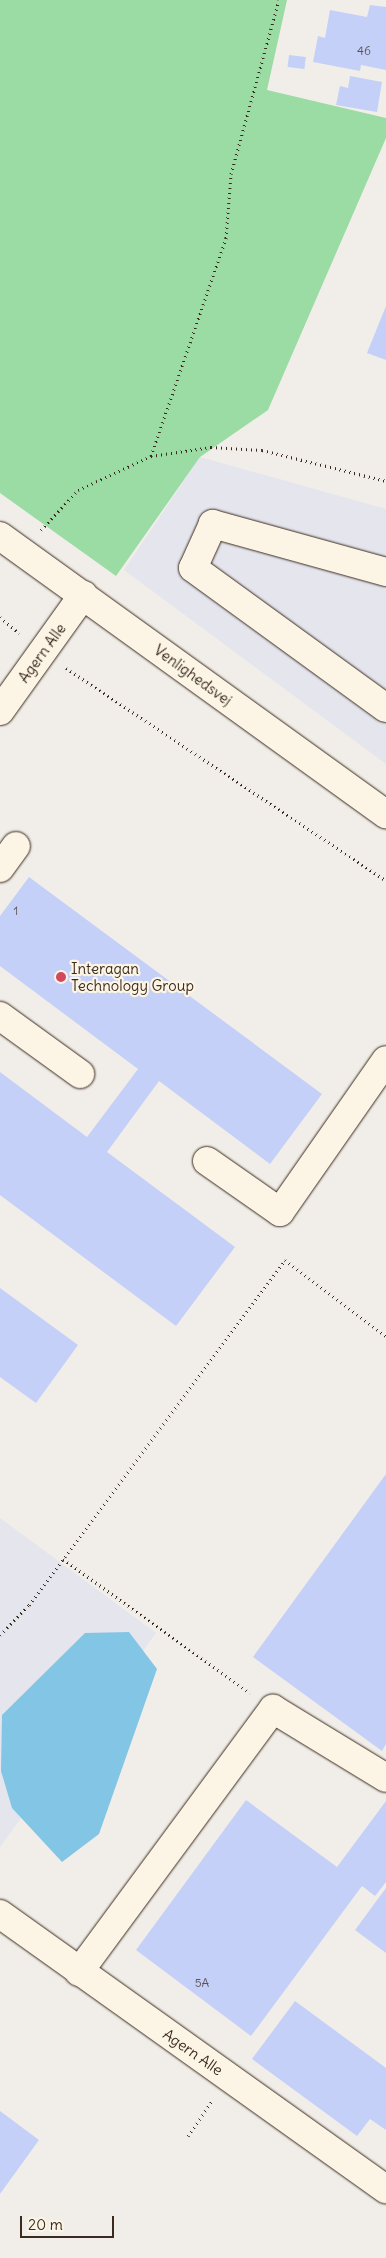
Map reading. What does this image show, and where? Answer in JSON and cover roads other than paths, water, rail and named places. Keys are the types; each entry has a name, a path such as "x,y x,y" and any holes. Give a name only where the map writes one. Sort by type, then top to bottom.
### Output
{"street":[{"path":"386,572 212,524 194,568 386,708"},
{"name":"Venlighedsvej","path":"11,543 386,814"},
{"name":"Agern Alle","path":"0,711 83,595"},
{"path":"0,868 16,846"},
{"path":"0,1016 80,1074"},
{"path":"207,1161 280,1212 386,1060"},
{"path":"79,1972 273,1709 386,1778"},
{"name":"Agern Alle","path":"0,1914 386,2189"}],"water":[{"path":"129,1632 157,1669 99,1834 62,1862 12,1808 1,1771 2,1715 85,1633"}],"place":[{"name":"Interagan Technology Group","path":"61,977"}]}
